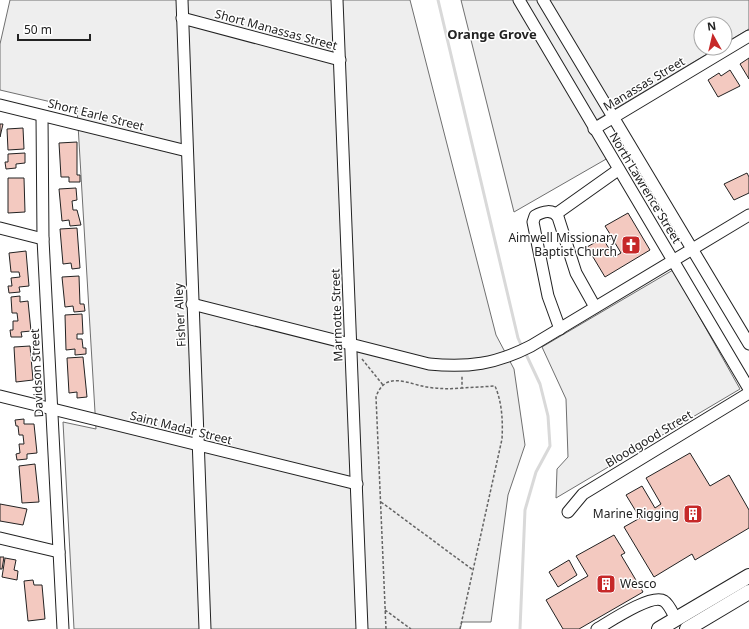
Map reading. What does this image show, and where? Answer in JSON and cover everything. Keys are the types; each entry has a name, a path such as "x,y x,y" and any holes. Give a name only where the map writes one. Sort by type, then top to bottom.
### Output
{"main road":[{"path":"659,629 749,576"},
{"path":"687,629 749,592"}],"street":[{"name":"Fisher Alley","path":"182,0 205,629"},
{"name":"Marmotte Street","path":"337,0 362,629"},
{"name":"North Lawrence Street","path":"518,0 749,390"},
{"name":"North Lawrence Street","path":"543,0 749,344"},
{"name":"Short Manassas Street","path":"182,18 340,60"},
{"name":"Manassas Street","path":"594,129 749,36"},
{"name":"Short Earle Street","path":"0,105 187,151"},
{"name":"Davidson Street","path":"42,116 43,239 63,629"},
{"path":"556,214 618,170"},
{"path":"556,214 549,212 540,213 535,216 533,222 548,296 560,329"},
{"path":"556,214 576,273 595,308"},
{"path":"192,304 429,364 449,366 493,362 515,355 531,346 749,215"},
{"path":"0,228 43,239"},
{"name":"Bloodgood Street","path":"568,512 583,494 749,393"},
{"name":"Saint Madar Street","path":"0,396 357,484"},
{"path":"0,538 59,552"},
{"path":"597,629 641,604 660,599 666,601 676,619"}],"path":[{"path":"362,359 383,385"},
{"path":"462,388 462,375 467,374"},
{"path":"386,629 376,403 378,392 383,385 395,380 441,389 495,386 502,417 502,439 460,629"},
{"path":"380,502 473,570"},
{"path":"385,610 411,629"}],"shaded area":[{"path":"10,0 410,0 496,335 514,369 525,445 508,495 491,622 462,622 460,629 74,629 63,422 96,429 77,108 0,90 0,44"},
{"path":"461,0 749,0 749,29 733,38 733,16 693,16 693,56 704,56 588,125 608,158 514,212"},
{"path":"673,270 740,389 556,498 557,469 568,457 566,399 542,347"}],"building":[{"path":"749,58 749,79 740,64"},
{"path":"730,70 740,86 718,97 708,80 719,73 721,76"},
{"path":"0,124 3,124 0,137"},
{"path":"23,128 24,149 8,150 7,129"},
{"path":"77,142 77,175 80,175 80,182 69,182 69,177 61,177 59,143"},
{"path":"25,153 25,163 16,164 16,168 6,169 5,162 8,162 8,154"},
{"path":"747,173 749,177 749,193 734,200 724,184"},
{"path":"8,178 24,178 25,212 8,213"},
{"path":"76,188 77,200 72,201 73,210 77,210 81,225 70,226 69,220 62,221 59,189"},
{"name":"Aimwell Missionary Baptist Church","path":"628,213 650,250 605,277 587,247 610,234 605,226","holes":["612,238 621,253 614,257 605,242"]},
{"path":"77,228 80,268 72,269 71,263 63,264 60,229"},
{"path":"26,251 29,286 19,287 20,292 9,293 8,286 12,286 11,278 20,277 19,272 11,272 9,253"},
{"path":"79,276 80,304 84,304 85,311 74,312 73,306 65,307 62,277"},
{"path":"20,296 20,302 28,301 31,331 21,332 22,337 11,337 10,330 13,330 13,321 18,321 17,313 12,313 11,297"},
{"path":"82,314 83,334 77,334 77,339 82,339 83,348 86,348 86,354 75,355 75,349 66,350 65,315"},
{"path":"30,346 33,380 16,382 14,347"},
{"path":"83,357 87,397 77,398 77,392 69,393 67,358"},
{"path":"24,419 24,424 34,424 37,453 27,454 27,459 17,460 16,454 20,453 19,444 24,444 23,435 19,435 18,426 16,426 15,420"},
{"name":"Marine Rigging","path":"690,453 710,486 729,475 749,510 749,528 695,560 692,554 654,577 624,527 640,518 626,495 642,486 655,508 661,504 646,478"},
{"path":"35,464 39,502 22,503 19,466"},
{"path":"0,504 27,509 23,525 0,521"},
{"name":"Wesco","path":"614,535 625,553 621,555 643,592 579,629 563,629 546,600 588,576 576,556"},
{"path":"0,557 4,557 2,569 0,569"},
{"path":"5,558 16,560 14,570 18,571 17,580 2,577"},
{"path":"569,560 577,575 558,587 549,572"},
{"path":"33,580 34,585 42,585 45,619 28,621 24,581"}],"waterway":[{"path":"438,0 518,338 522,347"},
{"path":"520,629 525,510 536,472 550,446 548,416 540,384 525,352"}],"place":[{"name":"Aimwell Missionary Baptist Church","path":"631,245"},
{"name":"Marine Rigging","path":"693,514"},
{"name":"Wesco","path":"606,584"}],"district":[{"name":"Orange Grove","path":"492,34"}]}
